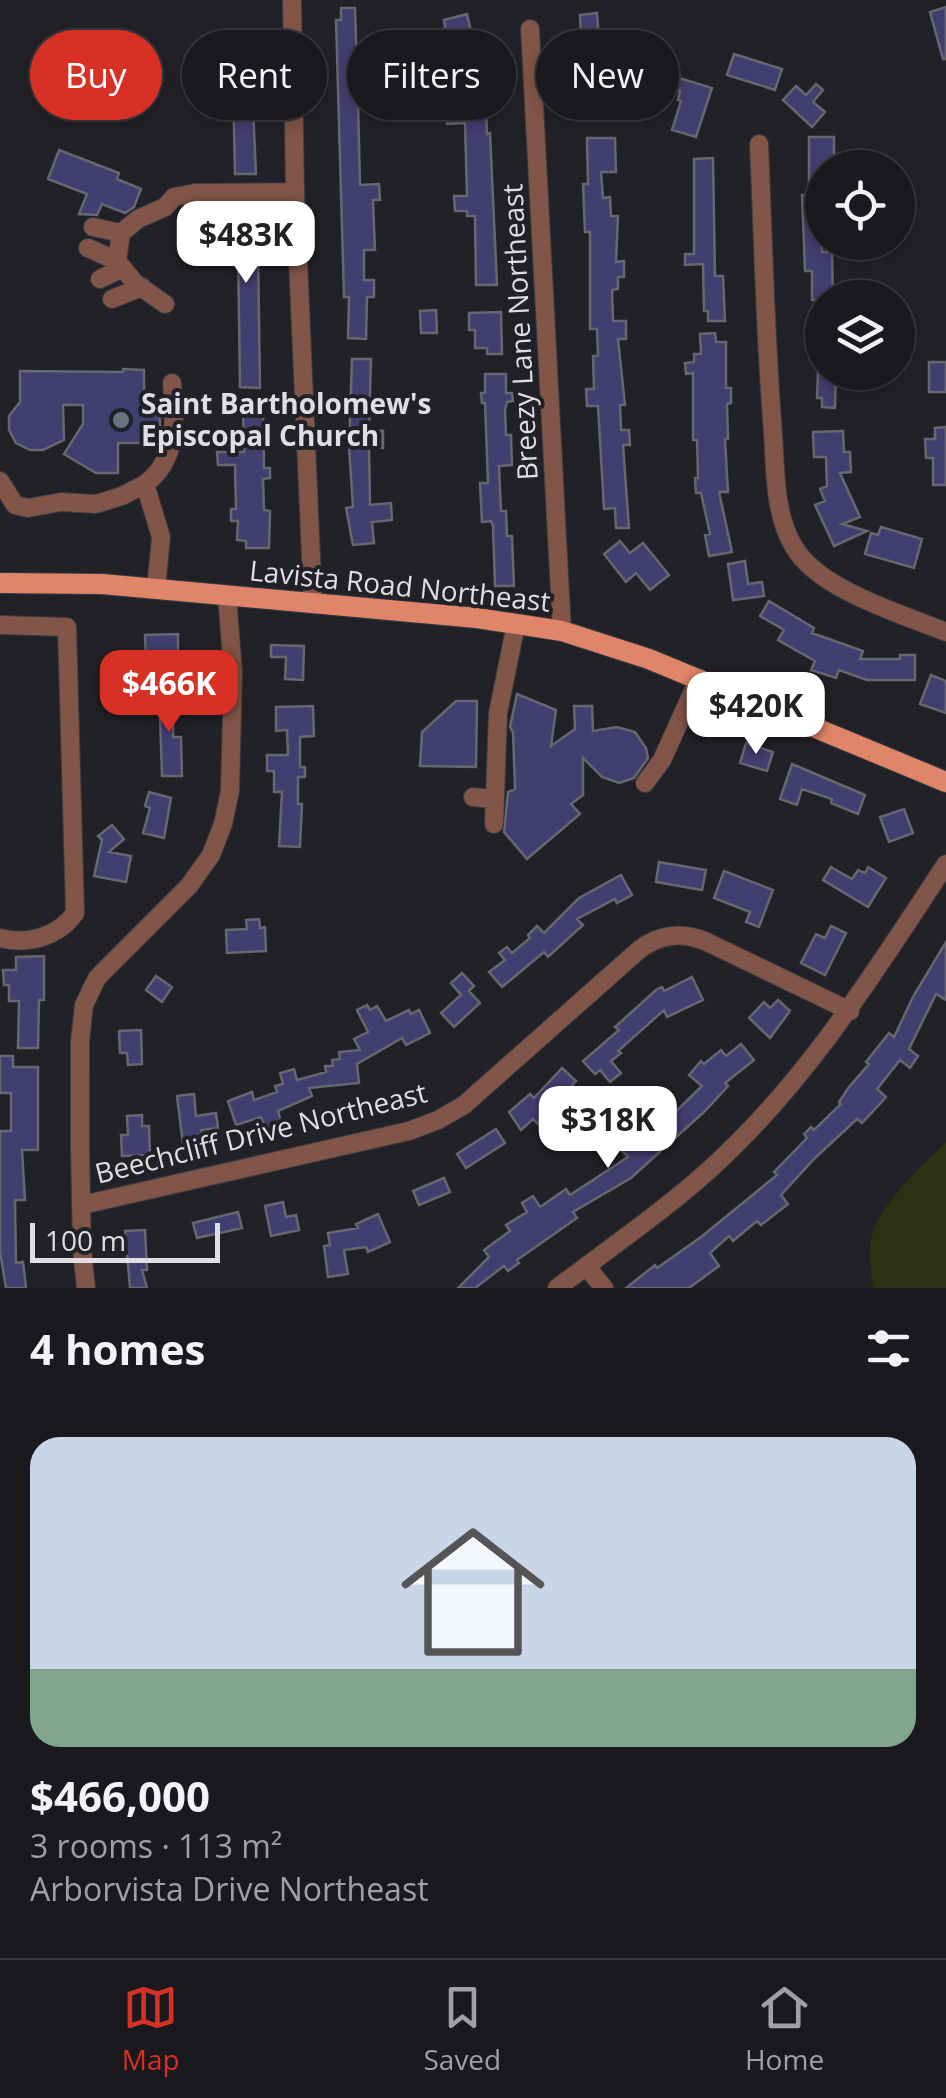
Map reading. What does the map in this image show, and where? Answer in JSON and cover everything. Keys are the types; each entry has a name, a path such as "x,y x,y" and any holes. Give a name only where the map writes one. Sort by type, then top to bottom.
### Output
{"main road":[{"name":"Lavista Road Northeast","path":"0,583 58,582 156,589 562,631 699,678 946,782"}],"street":[{"path":"292,0 295,192 313,604"},
{"name":"Breezy Lane Northeast","path":"530,30 562,631"},
{"path":"759,144 770,402 776,481 784,524 794,549 813,568 860,597 946,632"},
{"path":"120,265 122,233 138,218 184,195 295,192"},
{"path":"93,228 122,233"},
{"path":"88,248 120,265 165,304"},
{"path":"100,279 120,265"},
{"path":"112,299 142,287"},
{"path":"0,482 15,505 28,508 61,502 96,504 144,484 162,472 170,446 176,422 172,384"},
{"path":"144,484 161,537 156,589"},
{"path":"86,1288 82,1250 80,1041 84,1005 97,978 189,886 211,855 223,824 230,791 233,672 227,596"},
{"path":"494,824 498,713 516,624"},
{"path":"0,625 67,627 74,913 64,928 48,936 0,938"},
{"path":"645,783 662,760 699,678"},
{"path":"473,797 493,799"},
{"path":"557,1288 720,1160 780,1098 850,1010 946,864"},
{"name":"Beechcliff Drive Northeast","path":"82,1205 409,1131 438,1120 464,1104 640,950 664,936 698,938 850,1010"},
{"path":"586,1266 604,1288"}],"green space":[{"path":"946,1142 946,1288 873,1288 870,1248 875,1226 898,1192"}],"building":[{"path":"946,7 946,59 943,59 930,12"},
{"path":"341,8 355,8 356,30 347,30 347,120 358,120 360,185 379,184 380,200 373,200 375,250 364,250 364,280 374,280 374,297 367,297 366,339 348,338 349,297 344,297 336,20 341,20"},
{"path":"597,13 598,30 581,30 580,15"},
{"path":"467,14 471,30 445,30 444,20"},
{"path":"734,54 782,69 775,90 727,75"},
{"path":"679,78 712,88 696,137 672,130 675,120 679,120"},
{"path":"816,84 823,90 813,102 825,112 812,127 783,100 796,86 806,95"},
{"path":"234,120 254,120 256,174 235,174"},
{"path":"447,120 486,120 497,285 476,285 475,216 455,211 454,196 467,196 465,123 447,124"},
{"path":"809,137 834,137 834,150 809,150"},
{"path":"587,138 615,138 616,172 601,172 603,198 610,197 611,216 618,216 616,262 624,261 624,277 618,277 618,289 612,290 613,321 626,321 626,339 618,339 625,405 620,405 621,430 629,430 630,445 623,445 629,528 616,528 615,508 604,509 598,406 587,406 586,389 594,389 593,356 598,356 597,329 590,329 590,232 585,232 583,184 588,184"},
{"path":"59,150 119,173 117,179 141,189 134,207 125,213 102,204 97,215 79,214 87,194 48,179"},
{"path":"713,158 715,276 723,276 725,321 708,321 708,311 704,311 703,264 685,265 685,254 694,254 694,159"},
{"path":"802,195 805,260 832,260 833,280 812,280 812,271 805,271"},
{"path":"258,206 259,236 265,236 266,248 258,248 260,388 240,387 238,248 219,249 218,233 227,233 226,207"},
{"path":"436,310 437,333 421,333 420,311"},
{"path":"501,312 502,354 487,354 487,348 475,348 475,330 469,330 469,313"},
{"path":"715,333 716,342 726,342 726,388 731,388 725,439 728,492 719,492 732,552 709,556 705,535 710,534 701,493 696,493 693,373 686,374 685,363 694,362 694,354 701,354 700,334"},
{"path":"352,359 371,359 369,430 383,431 383,448 369,447 370,505 391,503 392,520 372,522 374,543 353,545 346,508 353,507 349,447"},
{"path":"929,362 946,362 946,392 929,392"},
{"name":"Saint Bartholomew's Episcopal Church","path":"144,370 144,415 160,415 160,435 158,443 118,443 118,473 96,473 64,454 83,424 83,405 63,405 64,440 43,450 30,450 16,443 9,430 9,416 20,402 20,371"},
{"path":"485,374 506,374 506,393 512,393 513,401 507,402 505,410 512,465 499,466 501,511 506,511 507,536 512,536 514,586 495,586 493,526 491,521 482,522 480,483 488,483 485,403 481,393 485,393"},
{"path":"817,390 836,390 835,408 822,407 822,398 817,398"},
{"path":"263,406 264,468 270,468 270,478 263,479 264,510 270,511 269,548 246,548 246,541 237,540 238,521 231,521 231,509 236,509 235,465 218,465 217,452 244,452 243,407"},
{"path":"946,427 946,485 933,485 933,458 926,458 925,439 935,439 935,428"},
{"path":"843,431 844,452 850,452 851,472 840,473 860,517 842,524 867,531 834,546 815,505 825,501 820,489 827,486 826,457 814,457 813,432"},
{"path":"881,527 922,539 914,568 865,554 871,533 878,535"},
{"path":"620,541 630,553 643,543 669,575 650,590 636,573 626,582 604,554"},
{"path":"745,561 748,584 762,582 764,596 733,600 728,564"},
{"path":"769,601 814,628 812,633 863,651 860,659 915,655 915,680 867,680 839,670 836,678 811,670 815,661 778,640 784,630 760,616"},
{"path":"178,634 178,660 146,661 145,635"},
{"path":"271,645 304,646 303,680 285,679 286,657 271,657"},
{"path":"931,675 946,681 946,713 920,704"},
{"path":"159,685 174,686 173,737 181,737 182,776 162,776"},
{"path":"517,694 556,710 551,746 575,729 574,706 592,706 593,731 617,727 635,732 648,758 634,778 619,783 602,777 583,758 583,795 571,804 580,814 527,859 504,832 508,792 515,789 510,727"},
{"path":"456,701 477,701 476,767 420,766 422,732"},
{"path":"313,706 314,736 300,737 300,767 305,767 305,777 298,777 298,804 302,804 300,847 279,846 282,792 274,792 274,771 267,771 267,755 288,755 287,730 276,731 276,707"},
{"path":"746,743 773,752 767,771 740,763"},
{"path":"792,764 865,795 858,814 831,803 832,799 802,789 797,805 780,799"},
{"path":"149,792 171,798 164,838 143,833 150,808 145,806"},
{"path":"904,809 913,833 889,842 880,817"},
{"path":"112,825 124,839 109,852 131,856 126,882 94,876 102,840 98,836"},
{"path":"659,862 706,870 702,890 656,882"},
{"path":"831,867 852,879 858,870 865,873 868,867 886,878 868,907 823,880"},
{"path":"724,871 773,890 759,927 746,922 750,912 714,898"},
{"path":"621,875 632,895 617,903 615,899 577,919 583,925 548,957 544,952 502,987 489,972 505,960 499,953 507,947 512,953 530,938 528,935 537,926 544,933 579,898"},
{"path":"259,919 260,928 265,927 266,951 227,953 226,930 247,929 246,920"},
{"path":"831,926 846,933 825,975 801,963 816,934 825,938"},
{"path":"946,942 946,1000 936,994 909,1049 918,1056 910,1068 900,1060 877,1089 886,1097 862,1123 857,1119 815,1158 781,1195 788,1204 761,1225 757,1221 733,1241 729,1236 710,1253 719,1266 689,1288 626,1288 701,1237 777,1175 774,1172 807,1138 804,1134 811,1127 814,1130 841,1104 889,1033 894,1037"},
{"path":"44,956 38,1048 18,1048 19,1001 9,1001 9,985 4,985 3,970 16,970 16,957"},
{"path":"462,973 474,986 469,991 480,1003 454,1027 441,1013 461,995 451,983"},
{"path":"156,976 172,987 162,1002 146,990"},
{"path":"692,977 703,1000 667,1017 664,1010 618,1051 621,1053 611,1061 621,1073 610,1082 600,1070 595,1074 583,1061 656,990 662,987 664,991"},
{"path":"778,1000 790,1011 770,1038 749,1018 764,1002 770,1008"},
{"path":"367,1005 370,1010 377,1006 386,1021 409,1010 411,1014 419,1010 430,1033 406,1045 402,1038 357,1064 359,1083 309,1088 312,1096 278,1111 281,1122 265,1127 261,1117 236,1125 228,1101 252,1092 254,1100 277,1092 275,1086 283,1084 280,1073 294,1069 297,1080 326,1072 325,1066 333,1066 332,1060 340,1059 339,1052 360,1050 354,1039 368,1032 357,1010"},
{"path":"141,1030 142,1064 128,1065 127,1053 120,1053 119,1031"},
{"path":"741,1044 754,1060 725,1083 728,1086 705,1111 631,1178 573,1212 577,1218 517,1260 519,1263 508,1271 504,1266 475,1288 458,1288 489,1257 484,1250 510,1231 506,1225 527,1212 522,1203 533,1196 540,1207 566,1189 570,1195 628,1157 621,1150 646,1128 652,1135 702,1086 689,1075 701,1061 704,1064 721,1050 726,1056"},
{"path":"0,1056 13,1056 13,1067 38,1067 38,1150 22,1150 25,1200 15,1200 16,1263 23,1262 26,1288 6,1288 0,1252 0,1131 11,1131 11,1093 0,1093"},
{"path":"562,1068 576,1081 567,1091 572,1096 557,1112 555,1109 538,1124 533,1119 521,1130 509,1112 530,1094 534,1098"},
{"path":"194,1094 196,1116 216,1113 218,1128 201,1130 202,1141 183,1144 177,1096"},
{"path":"142,1115 142,1126 149,1126 150,1155 122,1156 121,1135 128,1135 127,1116"},
{"path":"496,1129 505,1143 466,1168 457,1154"},
{"path":"444,1178 450,1192 419,1205 413,1191"},
{"path":"283,1202 286,1217 296,1215 299,1230 271,1236 265,1206"},
{"path":"238,1212 242,1228 197,1238 193,1223"},
{"path":"378,1214 390,1242 368,1252 366,1247 344,1250 348,1274 328,1277 324,1246 330,1245 328,1233 358,1228 356,1224"},
{"path":"145,1230 147,1270 142,1270 147,1288 130,1288 125,1231"}],"place":[{"name":"Saint Bartholomew's Episcopal Church","path":"121,420"}]}
